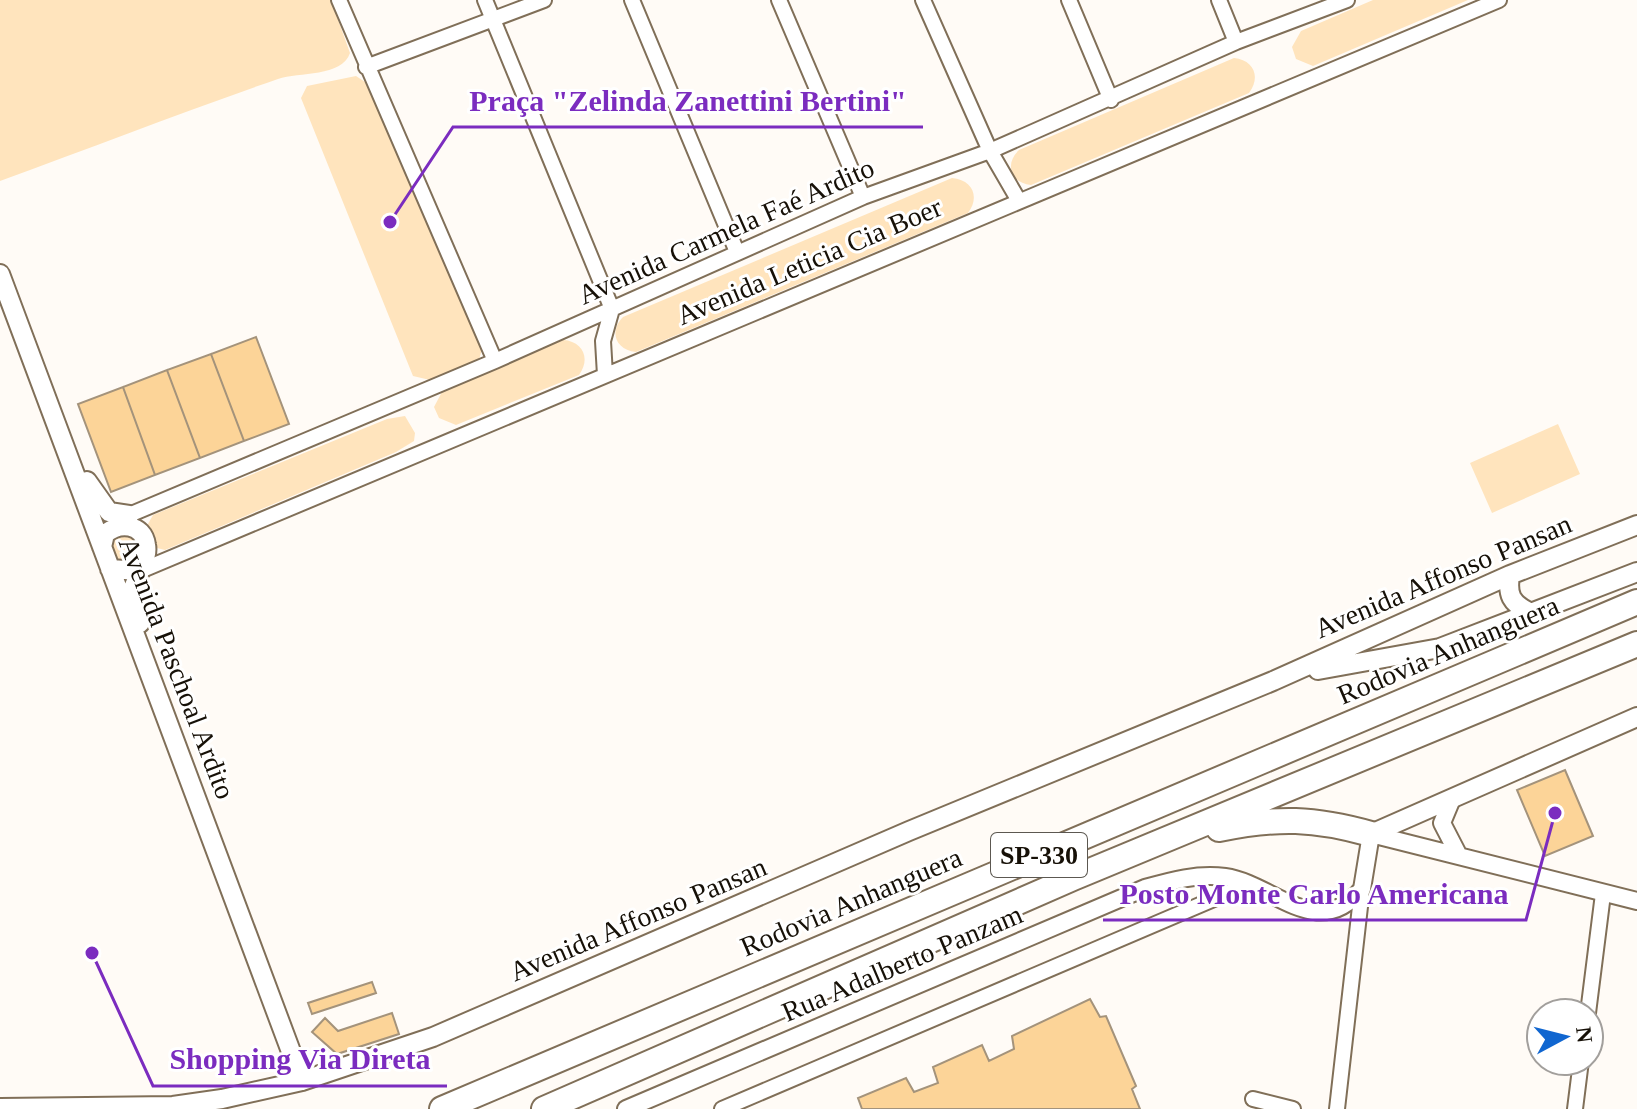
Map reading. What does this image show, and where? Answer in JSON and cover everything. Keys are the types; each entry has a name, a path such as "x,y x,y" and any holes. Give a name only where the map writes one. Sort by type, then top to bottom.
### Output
{"highway":[{"name":"Rodovia Anhanguera","path":"442,1109 1637,602"},
{"name":"SP-330","path":"544,1109 1073,878 1637,644"},
{"path":"1073,878 1210,831 1258,821 1324,821 1371,834"}],"main road":[{"name":"Avenida Paschoal Ardito","path":"0,274 302,1081"},
{"path":"72,465 82,473 95,497 109,512 127,520 140,532 147,546 134,586 141,649"},
{"path":"102,547 105,534 127,520"},
{"name":"Avenida Affonso Pansan","path":"0,1108 173,1106 260,1092 433,1037 909,831 1273,681 1510,575 1637,525"},
{"path":"110,569 140,571"},
{"name":"Avenida Affonso Pansan","path":"1273,681 1348,663 1440,648 1637,572"},
{"path":"1510,575 1508,590 1514,604 1529,612"},
{"path":"1371,834 1637,717"}],"street":[{"path":"339,0 495,361"},
{"path":"485,0 612,309 603,341 605,375"},
{"path":"366,67 544,0"},
{"path":"632,0 737,252"},
{"path":"779,0 863,197"},
{"path":"923,0 990,151 1019,201"},
{"path":"1069,0 1111,100"},
{"path":"1219,0 1236,42"},
{"name":"Avenida Carmela Faé Ardito","path":"127,520 863,197 990,151 1236,42 1346,0"},
{"name":"Avenida Leticia Cia Boer","path":"140,571 1499,0"},
{"path":"1452,799 1442,823 1458,854"},
{"path":"1337,1109 1371,834 1637,901"},
{"name":"Rua Adalberto Panzam","path":"626,1109 1145,888 1198,877 1226,877 1249,884 1296,908 1311,911 1340,907 1362,889"},
{"path":"722,1109 1249,884"},
{"path":"1590,997 1603,894"},
{"path":"1575,1109 1579,1077"},
{"path":"1253,1099 1293,1109"}],"shaded area":[{"path":"0,0 331,0 350,53 345,61 329,70 278,79 0,181"},
{"path":"1373,0 1468,0 1313,66 1296,59 1292,47 1301,31"},
{"path":"1234,58 1246,62 1254,70 1255,81 1249,93 1031,185 1014,177 1012,161 1019,150"},
{"path":"356,76 368,84 483,345 479,360 430,380 413,376 301,98 307,86"},
{"path":"952,178 965,182 972,190 974,201 968,213 636,352 623,348 616,339 616,328 623,317"},
{"path":"563,340 576,344 583,352 583,369 579,375 456,425 439,418 434,407 443,390"},
{"path":"405,416 415,433 414,441 396,452 165,550 153,547 144,531 153,515 387,419"},
{"path":"1558,424 1580,474 1492,513 1470,463"},
{"path":"124,535 134,539 138,549 134,559 124,563 114,559 110,549 114,539"}],"building":[{"path":"256,337 289,424 244,441 211,354"},
{"path":"211,354 244,441 200,458 167,370"},
{"path":"167,370 200,458 155,475 123,387"},
{"path":"123,387 155,475 111,492 78,404"},
{"path":"1565,770 1593,836 1545,856 1517,790"},
{"path":"372,982 376,993 312,1014 308,1003"},
{"path":"1090,999 1100,1017 1106,1016 1136,1086 1132,1089 1140,1109 862,1109 858,1098 906,1078 914,1092 938,1083 933,1067 982,1045 989,1061 1014,1049 1012,1036"},
{"path":"392,1013 399,1034 337,1054 312,1032 325,1018 338,1031"}],"place":[{"name":"Praça \"Zelinda Zanettini Bertini\"","path":"390,222"},
{"name":"Posto Monte Carlo Americana","path":"1555,813"},
{"name":"Shopping Via Direta","path":"92,953"}]}
